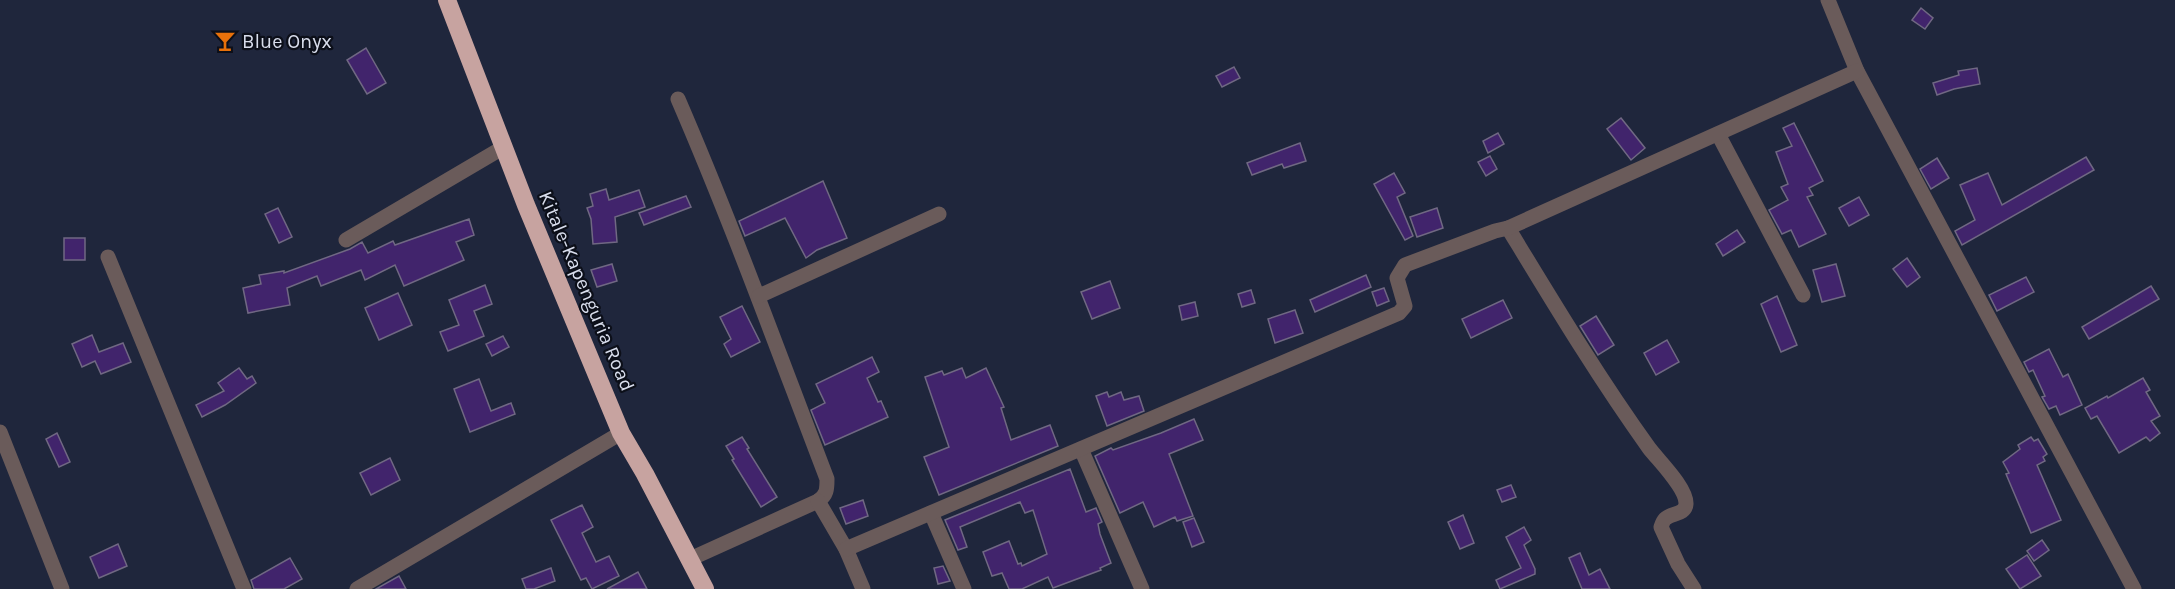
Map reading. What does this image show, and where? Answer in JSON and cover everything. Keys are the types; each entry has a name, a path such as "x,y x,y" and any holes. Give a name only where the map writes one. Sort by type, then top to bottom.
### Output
{"highway":[{"name":"Kitale-Kapenguria Road","path":"447,0 504,147 621,433 705,589"}],"street":[{"path":"1828,0 1857,71 2134,589"},
{"path":"846,549 1399,313 1405,306 1397,278 1405,265 1508,228 1857,71"},
{"path":"678,99 759,296 827,478 827,491 818,501 690,559"},
{"path":"1718,134 1803,295"},
{"path":"346,240 504,147"},
{"path":"759,296 939,214"},
{"path":"1508,228 1572,333 1649,449 1683,493 1686,507 1683,511 1665,519 1661,527 1678,564 1694,589"},
{"path":"108,257 244,589"},
{"path":"0,432 62,589"},
{"path":"357,589 621,433"},
{"path":"1081,449 1142,589"},
{"path":"818,501 846,549 863,589"},
{"path":"930,513 964,589"}],"building":[{"path":"1921,8 1933,18 1925,29 1912,20"},
{"path":"366,48 386,83 367,94 347,60"},
{"path":"1234,67 1240,78 1222,87 1216,76"},
{"path":"1977,68 1980,84 1937,95 1933,83 1959,75 1958,71"},
{"path":"1621,118 1645,148 1631,160 1607,129"},
{"path":"1794,123 1823,181 1809,188 1813,195 1807,197 1826,234 1799,247 1791,230 1782,234 1769,210 1788,200 1781,187 1788,184 1776,152 1792,146 1783,128"},
{"path":"1498,133 1504,144 1488,153 1483,141"},
{"path":"1300,143 1306,161 1284,168 1282,164 1252,175 1247,163"},
{"path":"1490,156 1497,169 1486,176 1478,162"},
{"path":"2086,157 2094,170 1962,245 1955,231 1975,220 1960,185 1988,173 2002,205"},
{"path":"1937,158 1949,178 1931,189 1920,169"},
{"path":"1394,173 1405,193 1397,197 1413,236 1405,240 1374,184"},
{"path":"823,181 847,238 817,250 806,258 785,218 745,236 739,221"},
{"path":"606,189 609,200 639,190 645,207 615,217 617,242 593,244 591,219 587,208 593,206 590,194"},
{"path":"686,196 691,207 644,225 639,213"},
{"path":"1859,197 1869,215 1849,226 1839,208"},
{"path":"278,208 292,237 279,243 265,214"},
{"path":"1437,208 1443,228 1417,237 1410,217"},
{"path":"469,219 474,235 456,242 464,260 404,286 395,265 365,280 361,270 321,286 317,276 287,288 290,305 248,313 243,288 261,284 259,275 284,271 284,273 350,249 362,242 368,253 393,241 395,245"},
{"path":"1737,230 1745,242 1723,256 1716,244"},
{"path":"64,238 85,238 85,260 64,260"},
{"path":"1907,258 1920,277 1907,287 1893,269"},
{"path":"612,264 617,281 597,287 591,270"},
{"path":"1836,264 1845,296 1822,302 1813,270"},
{"path":"1366,275 1371,287 1315,312 1310,300"},
{"path":"2026,277 2034,292 1997,311 1989,295"},
{"path":"1110,281 1120,308 1092,319 1081,292"},
{"path":"485,285 492,304 474,311 484,336 448,351 440,332 459,325 449,300"},
{"path":"2151,286 2159,299 2089,339 2082,327"},
{"path":"1384,288 1389,301 1377,306 1372,292"},
{"path":"1251,290 1255,303 1242,307 1238,294"},
{"path":"398,293 412,325 379,340 365,308"},
{"path":"1777,296 1797,345 1781,352 1761,304"},
{"path":"1503,300 1512,318 1471,338 1462,319"},
{"path":"1195,302 1198,316 1182,320 1179,306"},
{"path":"742,306 760,342 731,357 724,344 731,339 720,317"},
{"path":"1295,310 1303,333 1275,343 1268,319"},
{"path":"1596,316 1614,345 1598,355 1580,326"},
{"path":"92,335 99,352 123,343 131,362 101,374 95,361 82,367 72,344"},
{"path":"503,336 509,347 492,356 486,344"},
{"path":"1667,340 1679,362 1656,375 1644,353"},
{"path":"2049,349 2063,377 2068,374 2082,405 2060,415 2056,406 2049,409 2042,397 2045,396 2033,370 2029,372 2024,362"},
{"path":"872,357 879,372 867,378 888,417 825,445 811,410 825,403 816,384"},
{"path":"239,368 247,379 252,376 256,383 225,405 202,417 196,405 224,391 218,383"},
{"path":"962,368 966,378 986,368 1004,407 1001,408 1011,440 1050,425 1058,446 939,495 924,457 949,447 925,377 942,371 944,375"},
{"path":"2143,378 2150,390 2146,392 2160,416 2151,421 2160,433 2150,441 2146,437 2119,453 2097,416 2091,419 2085,408"},
{"path":"479,379 491,411 511,403 515,414 470,432 454,389"},
{"path":"1107,392 1109,397 1121,392 1124,400 1139,396 1144,411 1107,426 1096,396"},
{"path":"1194,419 1203,440 1169,454 1193,516 1177,521 1175,517 1154,527 1143,502 1120,513 1095,456 1111,448 1113,450"},
{"path":"57,433 70,462 59,467 46,439"},
{"path":"742,437 777,497 761,507 726,446"},
{"path":"2031,437 2034,441 2038,439 2047,454 2043,457 2045,461 2037,465 2061,520 2031,533 2003,462 2020,449 2018,445"},
{"path":"390,458 400,480 371,495 360,473"},
{"path":"1070,469 1086,512 1096,508 1102,522 1098,524 1100,534 1111,563 1100,568 1101,570 1053,588 1048,577 1022,589 1009,589 1002,573 992,576 983,552 1009,541 1018,564 1021,563 1022,566 1047,554 1033,510 1025,513 1020,502 960,527 967,547 958,550 945,520"},
{"path":"1511,485 1516,497 1502,502 1497,490"},
{"path":"863,500 868,516 846,524 840,508"},
{"path":"582,505 593,527 582,533 596,562 609,556 619,576 592,589 586,578 581,580 551,520"},
{"path":"1463,515 1474,543 1460,549 1448,522"},
{"path":"1194,518 1204,542 1192,547 1183,522"},
{"path":"1524,527 1531,540 1524,545 1535,574 1500,589 1496,580 1521,568 1506,537"},
{"path":"2042,540 2049,550 2034,561 2027,551"},
{"path":"118,544 127,566 99,578 90,557"},
{"path":"1580,553 1589,575 1600,569 1610,589 1582,589 1569,558"},
{"path":"2027,555 2041,576 2020,589 2006,569"},
{"path":"290,558 302,579 284,589 254,589 251,580"},
{"path":"943,566 950,581 938,584 934,568"},
{"path":"551,568 555,581 534,589 526,589 522,579"},
{"path":"638,572 647,589 607,589"},
{"path":"399,576 406,589 376,589"}],"place":[{"name":"Blue Onyx","path":"225,41"}]}
